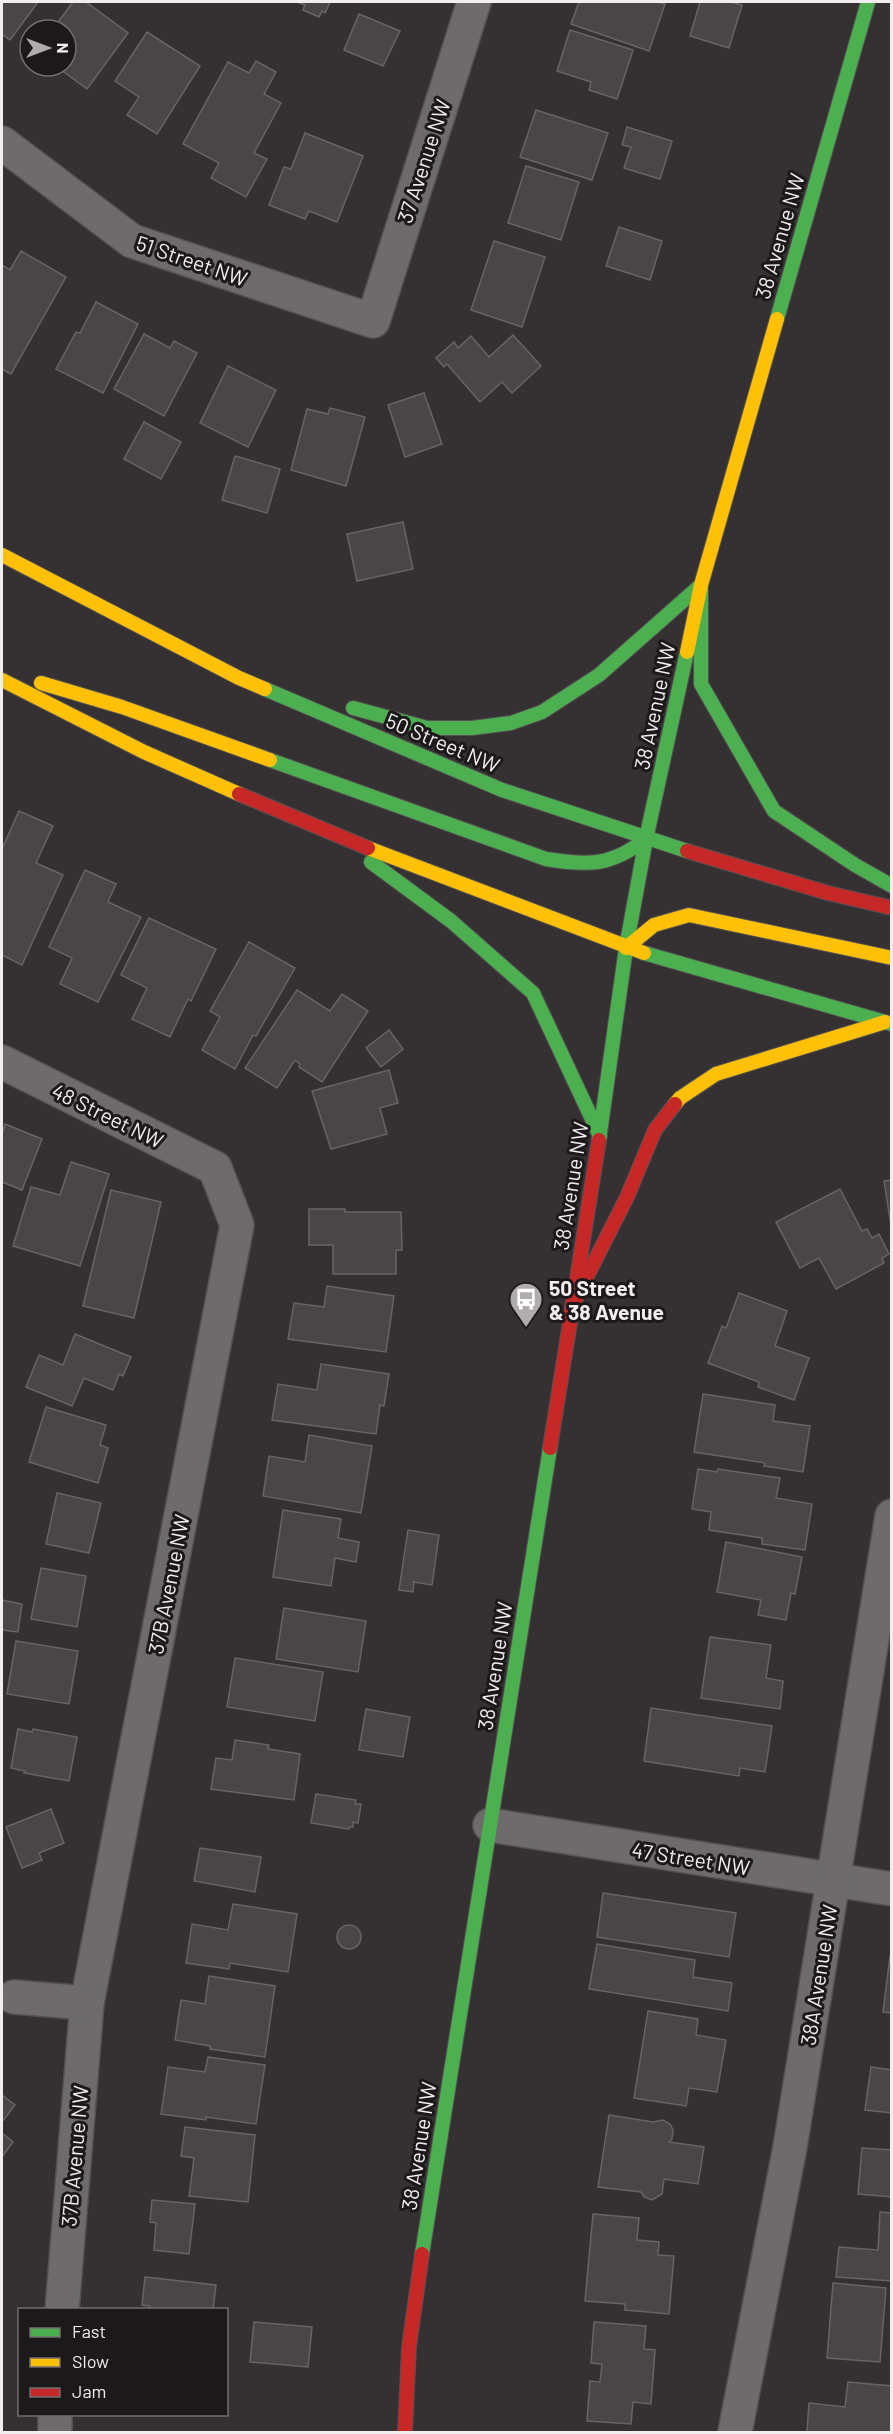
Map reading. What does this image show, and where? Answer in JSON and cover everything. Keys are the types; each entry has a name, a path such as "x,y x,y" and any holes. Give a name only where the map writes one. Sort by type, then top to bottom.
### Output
{"main road":[{"name":"38 Avenue NW","path":"405,2433 411,2335 434,2171 646,839 701,585 868,2"},
{"name":"50 Street NW","path":"2,555 239,678 502,790 646,839 828,893 891,908"},
{"path":"239,678 427,728 472,728 511,723 542,712 599,675 701,585"},
{"path":"701,585 702,684 774,811 891,886"},
{"path":"2,671 122,707 546,859 576,865 603,864 628,854 646,839"},
{"path":"2,680 144,752 339,837 627,948 888,1023"},
{"path":"339,837 451,921 533,993 600,1136"},
{"path":"627,948 650,925 667,918 689,915 891,958"},
{"path":"572,1306 627,1197 655,1130 680,1098 716,1074 888,1023"}],"street":[{"name":"37 Avenue NW","path":"373,321 474,2"},
{"name":"51 Street NW","path":"2,143 132,241 373,321"},
{"name":"48 Street NW","path":"2,1062 215,1168"},
{"name":"37B Avenue NW","path":"62,2308 87,2002 237,1225 215,1168"},
{"name":"38A Avenue NW","path":"735,2433 788,2157 891,1516"},
{"name":"47 Street NW","path":"490,1826 891,1889"},
{"path":"14,1998 87,2002"},
{"path":"55,2416 55,2433"}],"building":[{"path":"2,2 38,2 26,18 18,18 18,29 10,40 2,34"},
{"path":"73,2 86,2 128,33 87,89 72,78 78,78 78,18 61,18"},
{"path":"297,2 330,2 325,13 322,11 319,17 303,10 305,5"},
{"path":"579,2 665,4 649,51 571,24"},
{"path":"700,2 730,2 742,5 729,48 690,36"},
{"path":"359,14 400,31 383,66 344,50"},
{"path":"570,30 633,50 617,99 589,90 591,82 557,71"},
{"path":"147,32 200,66 157,134 127,115 139,97 115,81"},
{"path":"256,61 276,72 264,94 281,103 254,153 267,159 246,197 211,178 219,163 183,144 228,62 249,73"},
{"path":"536,110 608,133 592,180 520,157"},
{"path":"627,127 672,141 660,179 624,168 631,147 622,145"},
{"path":"305,133 363,156 337,222 309,211 305,219 269,205 284,167 291,169"},
{"path":"526,166 579,182 561,240 508,223"},
{"path":"619,227 662,241 650,280 606,266"},
{"path":"494,241 545,257 522,327 471,310"},
{"path":"21,251 66,277 11,374 2,369 2,265 10,270"},
{"path":"96,302 138,324 103,393 56,369 76,332 80,333"},
{"path":"144,334 170,348 174,341 197,353 164,416 114,389"},
{"path":"513,335 541,366 512,393 502,382 480,402 447,364 444,367 436,358 454,342 458,348 471,336 489,357"},
{"path":"228,366 276,390 248,447 200,423"},
{"path":"424,393 442,444 405,457 388,405"},
{"path":"330,408 365,417 346,486 291,470 307,409 328,414"},
{"path":"144,422 181,442 161,479 124,459"},
{"path":"235,456 280,469 267,513 222,500"},
{"path":"403,522 413,569 357,581 347,534"},
{"path":"19,811 53,826 36,863 63,875 22,965 2,955 2,849"},
{"path":"85,870 116,884 108,902 141,917 98,1002 60,984 72,958 49,947"},
{"path":"149,918 216,949 191,1001 188,999 170,1037 132,1019 147,988 121,975"},
{"path":"249,942 295,968 256,1036 253,1035 235,1069 202,1050 220,1017 210,1011"},
{"path":"297,990 330,1011 342,994 368,1011 322,1082 299,1067 300,1064 295,1060 277,1088 245,1068"},
{"path":"389,1030 403,1049 381,1067 366,1048"},
{"path":"389,1070 398,1103 380,1108 387,1134 331,1149 312,1091"},
{"path":"5,1124 42,1139 22,1190 2,1182 2,1134"},
{"path":"71,1162 109,1174 80,1266 13,1246 31,1187 60,1195"},
{"path":"892,1180 892,1232 884,1181"},
{"path":"840,1189 862,1231 867,1229 872,1238 879,1234 889,1254 882,1258 884,1263 836,1289 819,1258 800,1268 776,1222"},
{"path":"111,1190 161,1202 134,1318 83,1306"},
{"path":"309,1209 345,1209 345,1212 401,1212 402,1250 396,1250 396,1274 333,1274 333,1245 309,1245"},
{"path":"327,1286 394,1296 386,1352 288,1339 294,1303 324,1307"},
{"path":"739,1293 787,1311 775,1346 809,1358 794,1400 758,1387 759,1382 708,1363 722,1326 726,1328"},
{"path":"75,1334 131,1357 123,1376 119,1374 113,1390 84,1378 72,1406 26,1387 39,1355 63,1365"},
{"path":"321,1364 389,1374 384,1406 380,1405 376,1434 272,1420 278,1384 317,1390"},
{"path":"703,1394 775,1405 773,1421 810,1426 803,1472 764,1466 765,1463 694,1452"},
{"path":"46,1407 106,1425 100,1445 108,1448 98,1483 29,1462"},
{"path":"309,1435 372,1446 361,1513 263,1496 269,1456 305,1462"},
{"path":"698,1469 717,1472 718,1469 780,1478 776,1498 812,1504 805,1550 762,1544 762,1538 709,1530 711,1512 692,1509"},
{"path":"57,1493 101,1503 89,1553 46,1544"},
{"path":"283,1510 341,1519 338,1538 359,1542 356,1562 335,1558 331,1586 273,1577"},
{"path":"408,1530 439,1535 432,1585 414,1582 413,1592 399,1590"},
{"path":"726,1542 802,1557 795,1594 791,1593 786,1620 758,1615 761,1600 717,1592"},
{"path":"41,1568 86,1576 77,1627 31,1619"},
{"path":"2,1600 22,1604 18,1632 2,1630"},
{"path":"284,1608 366,1621 358,1672 276,1659"},
{"path":"710,1637 771,1645 766,1678 783,1681 780,1709 701,1698"},
{"path":"16,1641 78,1651 69,1704 7,1694"},
{"path":"235,1658 323,1672 315,1721 227,1707"},
{"path":"651,1708 772,1726 765,1772 740,1768 739,1776 644,1761"},
{"path":"366,1709 410,1717 403,1757 359,1750"},
{"path":"18,1729 32,1732 33,1729 77,1737 69,1781 24,1773 25,1771 11,1768"},
{"path":"235,1740 269,1745 268,1749 300,1754 294,1800 211,1789 216,1758 232,1760"},
{"path":"316,1794 356,1800 355,1804 361,1804 358,1823 353,1822 353,1827 349,1829 311,1823"},
{"path":"51,1809 64,1843 39,1853 42,1860 22,1868 6,1827"},
{"path":"200,1848 261,1857 255,1892 194,1881"},
{"path":"603,1893 736,1913 729,1957 597,1937"},
{"path":"233,1904 297,1914 288,1972 230,1963 229,1969 186,1963 192,1924 228,1930"},
{"path":"349,1925 358,1928 361,1937 358,1946 349,1949 340,1946 337,1937 340,1928"},
{"path":"597,1944 695,1960 693,1977 732,1983 728,2011 589,1989"},
{"path":"890,1956 892,1957 892,2013 883,2012"},
{"path":"209,1976 275,1986 265,2057 210,2049 210,2046 175,2040 181,2000 205,2004"},
{"path":"648,2011 698,2019 696,2035 726,2040 717,2092 689,2088 686,2106 634,2098"},
{"path":"208,2057 265,2065 256,2124 161,2114 168,2067 205,2072"},
{"path":"871,2067 892,2070 892,2113 865,2110"},
{"path":"2,2095 15,2105 2,2122"},
{"path":"609,2115 653,2122 663,2120 670,2124 673,2130 672,2139 669,2142 704,2147 698,2184 664,2179 662,2194 652,2200 644,2197 641,2192 598,2187"},
{"path":"185,2127 255,2135 248,2202 189,2196 194,2158 181,2156"},
{"path":"2,2133 13,2142 2,2157"},
{"path":"862,2148 892,2150 892,2197 858,2194"},
{"path":"152,2200 195,2204 189,2254 154,2250 156,2223 150,2222"},
{"path":"880,2212 892,2213 892,2281 836,2277 839,2247 878,2250"},
{"path":"593,2214 639,2218 637,2240 659,2242 658,2255 674,2256 669,2314 625,2310 625,2304 585,2301"},
{"path":"145,2277 216,2285 213,2308 150,2308 150,2306 142,2305"},
{"path":"833,2283 886,2288 880,2362 827,2358"},
{"path":"254,2322 312,2327 308,2367 250,2362"},
{"path":"594,2322 646,2326 644,2349 655,2350 651,2404 633,2402 631,2424 587,2421 590,2381 600,2382 602,2364 591,2363"},
{"path":"848,2382 892,2386 892,2432 807,2432 809,2403 845,2407"}],"traffic: fast":[{"path":"777,319 868,2"},
{"path":"701,585 701,684 774,811 855,865 892,886"},
{"path":"353,708 427,728 472,728 511,723 542,712 599,675 701,585"},
{"path":"599,1140 626,948 646,839 687,652"},
{"path":"265,689 502,790 687,851"},
{"path":"270,760 546,859 575,863 599,862 622,855 646,839"},
{"path":"371,862 451,921 533,993 600,1136"},
{"path":"644,953 892,1024"},
{"path":"422,2254 550,1448"}],"traffic: slow":[{"path":"687,652 701,585 777,319"},
{"path":"2,555 239,678 265,689"},
{"path":"2,680 144,752 239,794"},
{"path":"41,683 122,707 270,760"},
{"path":"368,848 644,953"},
{"path":"626,948 654,925 689,915 892,958"},
{"path":"675,1104 680,1098 716,1074 885,1022"}],"traffic: jam":[{"path":"239,794 368,848"},
{"path":"687,851 828,893 892,908"},
{"path":"572,1306 627,1197 655,1130 675,1104"},
{"path":"550,1448 599,1140"},
{"path":"405,2432 409,2347 422,2254"}],"place":[{"name":"50 Street & 38 Avenue","path":"526,1328"}]}
